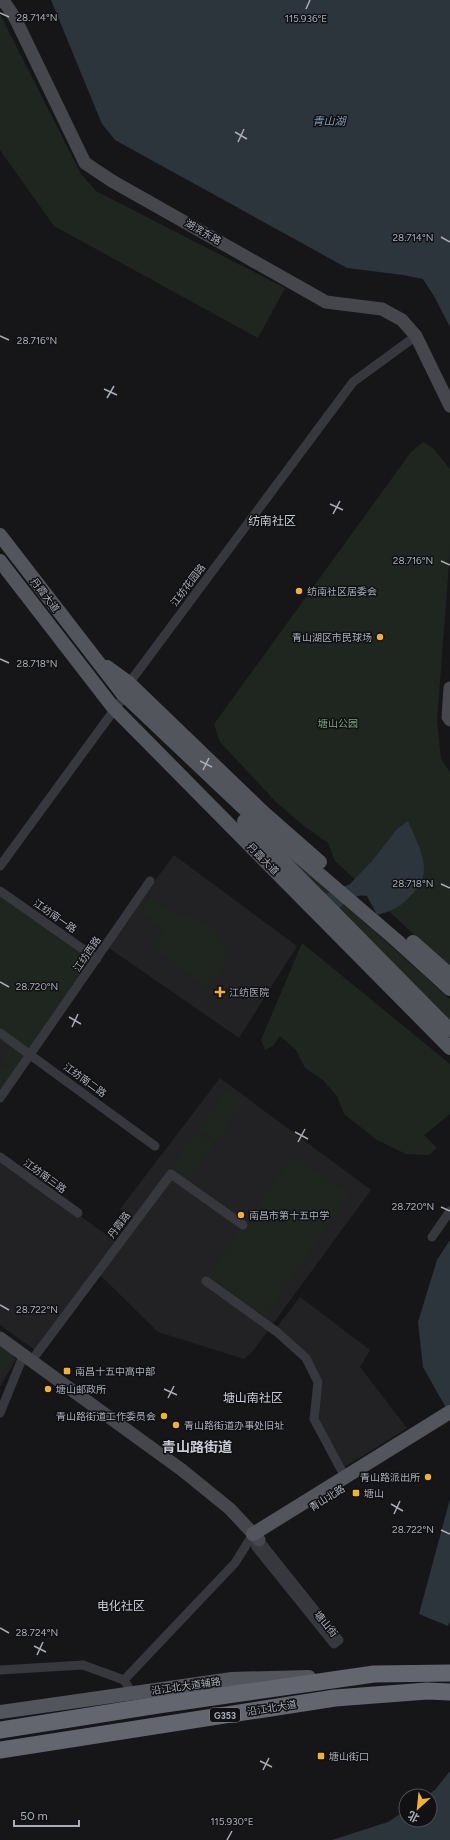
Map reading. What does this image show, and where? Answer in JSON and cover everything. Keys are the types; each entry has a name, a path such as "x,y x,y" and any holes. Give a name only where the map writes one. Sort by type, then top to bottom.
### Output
{"highway":[{"name":"沿江北大道","path":"0,1730 158,1705 374,1674 450,1673"},
{"name":"沿江北大道","path":"0,1750 335,1698 428,1691 450,1692"}],"main road":[{"name":"丹霞大道","path":"0,535 91,654 121,697 450,1048"},
{"name":"丹霞大道","path":"0,561 80,665 263,812 450,975"},
{"name":"丹霞大道","path":"121,697 255,819 395,939 450,989"},
{"name":"丹霞大道","path":"121,697 450,1030"},
{"path":"430,1428 450,1412"},
{"path":"430,1428 450,1421"},
{"name":"青山北路","path":"256,1537 345,1477 430,1428"},
{"name":"青山北路","path":"256,1537 384,1462 430,1428"},
{"name":"沿江北大道辅路","path":"0,1712 232,1679 374,1674"}],"street":[{"name":"湖滨东路","path":"3,0 15,18 85,163 112,181 326,302 382,309 402,320 416,336 450,406"},
{"name":"江纺花园路","path":"0,866 121,697 353,382 416,336"},
{"path":"450,688 448,717 450,720"},
{"name":"江纺西路","path":"0,1098 150,881"},
{"name":"江纺南一路","path":"0,891 97,959"},
{"name":"江纺南二路","path":"0,1033 156,1146"},
{"name":"江纺南三路","path":"0,1157 78,1213"},
{"name":"丹霞路","path":"25,1356 171,1174 243,1225"},
{"path":"432,1237 450,1210"},
{"path":"206,1281 277,1332 306,1358 318,1382 314,1419 345,1477"},
{"name":"塘山街","path":"0,1338 182,1470 230,1509 256,1537 339,1640 334,1644 256,1547 256,1537"},
{"path":"0,1403 25,1356"},
{"path":"0,1413 25,1356"},
{"path":"124,1680 235,1564 256,1537"},
{"path":"0,1670 83,1665 124,1680 132,1693"}],"shaded area":[{"name":"江纺医院","path":"174,855 297,946 239,1038 106,946"},
{"path":"0,1035 28,1054 0,1094"},
{"name":"南昌市第十五中学","path":"220,1078 371,1190 253,1351 244,1359 158,1332 100,1275 138,1221 120,1209"},
{"path":"0,1159 115,1241 35,1350 0,1325"},
{"path":"300,1297 370,1350 360,1367 407,1428 343,1468 317,1417 323,1382 316,1367 304,1351 277,1327"},
{"path":"0,1347 16,1359 0,1387"}],"green space":[{"path":"0,14 81,174 96,191 285,288 258,338 54,226 0,150"},
{"name":"塘山公园","path":"423,442 434,449 450,469 450,551 437,721 441,759 450,772 450,968 335,861 328,843 304,826 276,802 220,742 214,724 411,452"},
{"path":"246,816 450,999 450,1021"},
{"path":"0,893 97,959 31,1054 0,1033"},
{"path":"150,897 179,917 193,918 201,921 221,936 226,950 225,960 221,971 209,989 151,947 164,930 140,913"},
{"path":"302,943 450,1064 450,1114 424,1135 437,1148 429,1155 406,1154 377,1140 344,1114 337,1096 323,1080 305,1068 296,1050 280,1036 273,1046 265,1050 261,1040"},
{"path":"9,1042 26,1054 0,1092 0,1066 5,1069 8,1066 1,1061 10,1049 7,1046"},
{"path":"226,1089 244,1102 217,1142 198,1129"},
{"path":"196,1131 215,1145 190,1179 171,1166"},
{"path":"293,1155 350,1194 265,1316 208,1276"},
{"path":"0,1341 17,1353 1,1375 0,1374"}],"water":[{"name":"青山湖","path":"51,0 450,0 450,327 434,296 423,279 347,268 115,140 102,124"},
{"path":"408,821 421,852 424,871 421,882 417,888 399,906 377,915 367,896 362,895 354,897 336,911 314,896 332,892 350,884 372,861 397,829"},
{"path":"450,1240 450,1415 423,1367 418,1322 437,1260"},
{"path":"450,1499 450,1621 448,1626 419,1614"},
{"path":"450,1771 450,1840 332,1840 388,1822 398,1815 398,1828 438,1828 438,1788 437,1788"}],"place":[{"name":"纺南社区居委会","path":"299,591"},
{"name":"青山湖区市民球场","path":"380,637"},
{"name":"江纺医院","path":"220,992"},
{"name":"南昌市第十五中学","path":"241,1215"},
{"name":"南昌十五中高中部","path":"67,1371"},
{"name":"塘山邮政所","path":"48,1389"},
{"name":"青山路街道工作委员会","path":"164,1416"},
{"name":"青山路街道办事处旧址","path":"176,1425"},
{"name":"青山路派出所","path":"428,1477"},
{"name":"塘山","path":"356,1493"},
{"name":"塘山街口","path":"321,1756"}],"district":[{"name":"纺南社区","path":"272,521"},
{"name":"塘山南社区","path":"253,1398"},
{"name":"青山路街道","path":"197,1447"},
{"name":"电化社区","path":"121,1606"}]}
